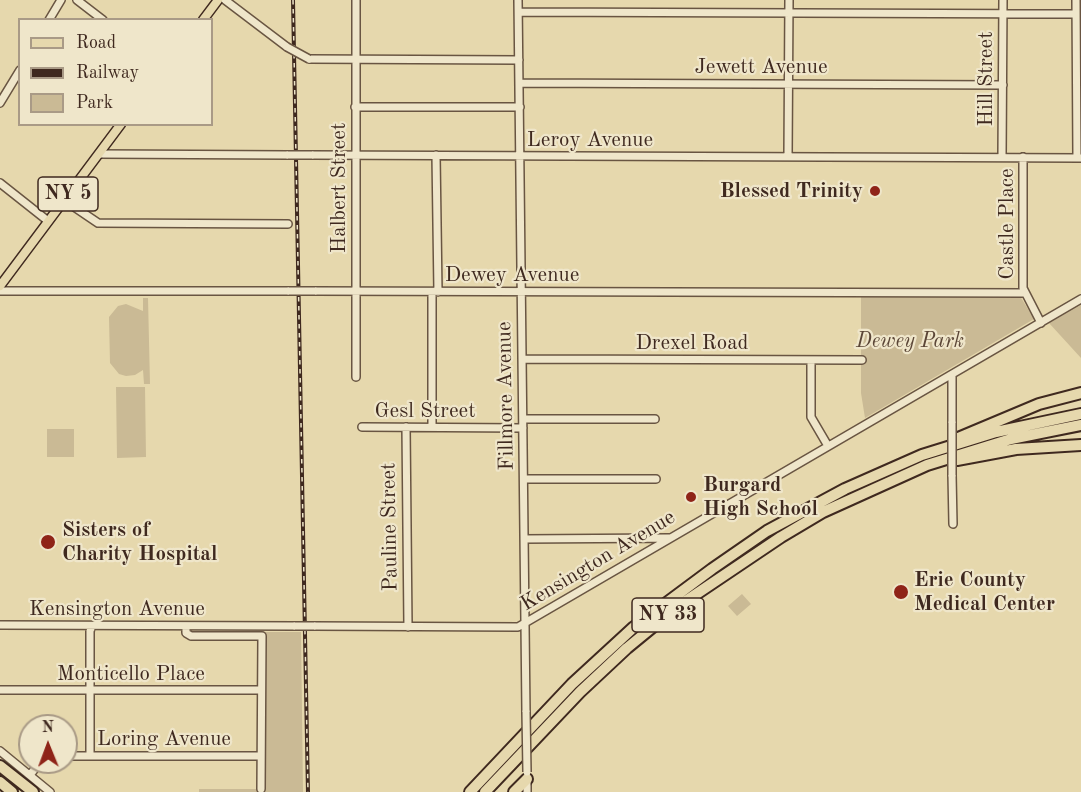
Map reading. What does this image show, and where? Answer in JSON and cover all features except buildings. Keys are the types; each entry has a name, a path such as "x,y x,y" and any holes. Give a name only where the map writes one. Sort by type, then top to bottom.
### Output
{"highway":[{"path":"925,460 1039,404 1081,393"},
{"name":"NY 33","path":"470,792 598,659 634,627 712,568 815,504 996,432 1081,414"},
{"name":"NY 33","path":"485,792 580,692 627,648 736,565 823,512 925,460 1081,425"},
{"path":"925,460 1016,449 1081,445"},
{"path":"0,759 30,790"},
{"path":"0,766 30,790"},
{"path":"514,792 527,776"},
{"path":"0,782 12,792"}],"main road":[{"path":"204,18 218,0"},
{"name":"NY 5","path":"0,285 120,126"}],"street":[{"path":"50,18 61,0"},
{"path":"77,0 100,18"},
{"path":"225,0 287,47 309,59 519,60"},
{"name":"Halbert Street","path":"356,0 356,377"},
{"name":"Fillmore Avenue","path":"518,0 527,792"},
{"path":"788,157 789,0"},
{"name":"Hill Street","path":"1002,157 1003,0"},
{"path":"1076,0 1079,158"},
{"path":"519,12 1077,14"},
{"path":"0,103 18,73"},
{"name":"Jewett Avenue","path":"519,83 1003,85"},
{"path":"355,107 520,107"},
{"name":"Leroy Avenue","path":"99,154 1079,158"},
{"path":"432,428 436,155"},
{"name":"Castle Place","path":"1023,157 1024,293 1041,323"},
{"path":"0,183 48,220"},
{"path":"64,200 98,223 288,224"},
{"name":"Dewey Avenue","path":"0,291 1024,293"},
{"name":"Kensington Avenue","path":"0,625 518,627 1081,299"},
{"name":"Drexel Road","path":"522,359 862,360"},
{"path":"811,360 811,417 828,446"},
{"path":"952,375 953,524"},
{"path":"523,419 655,419"},
{"name":"Gesl Street","path":"362,427 523,428"},
{"name":"Pauline Street","path":"405,427 408,627"},
{"path":"524,479 656,479"},
{"path":"524,538 670,538"},
{"path":"525,600 533,610 539,612 550,608"},
{"path":"90,756 92,626"},
{"path":"186,626 186,633 191,636 262,636 261,789"},
{"name":"Monticello Place","path":"0,690 261,690"},
{"path":"0,751 50,792"},
{"name":"Loring Avenue","path":"78,756 261,756"}],"green space":[{"name":"Dewey Park","path":"861,296 1020,296 1034,319 865,418 861,393"},
{"path":"143,298 148,298 150,384 144,384 143,370 135,375 126,376 119,374 110,363 109,317 118,306 126,304 143,311"},
{"path":"1081,305 1081,358 1049,323"},
{"path":"116,387 145,387 146,457 117,458"},
{"path":"47,429 74,429 74,457 47,457"},
{"path":"742,594 751,604 737,616 728,606"},
{"path":"265,632 301,632 303,792 199,792 199,789 266,789"}],"railway":[{"path":"293,0 308,792"}],"place":[{"name":"Blessed Trinity","path":"875,191"},
{"name":"Burgard High School","path":"691,497"},
{"name":"Sisters of Charity Hospital","path":"48,542"},
{"name":"Erie County Medical Center","path":"901,592"}]}
